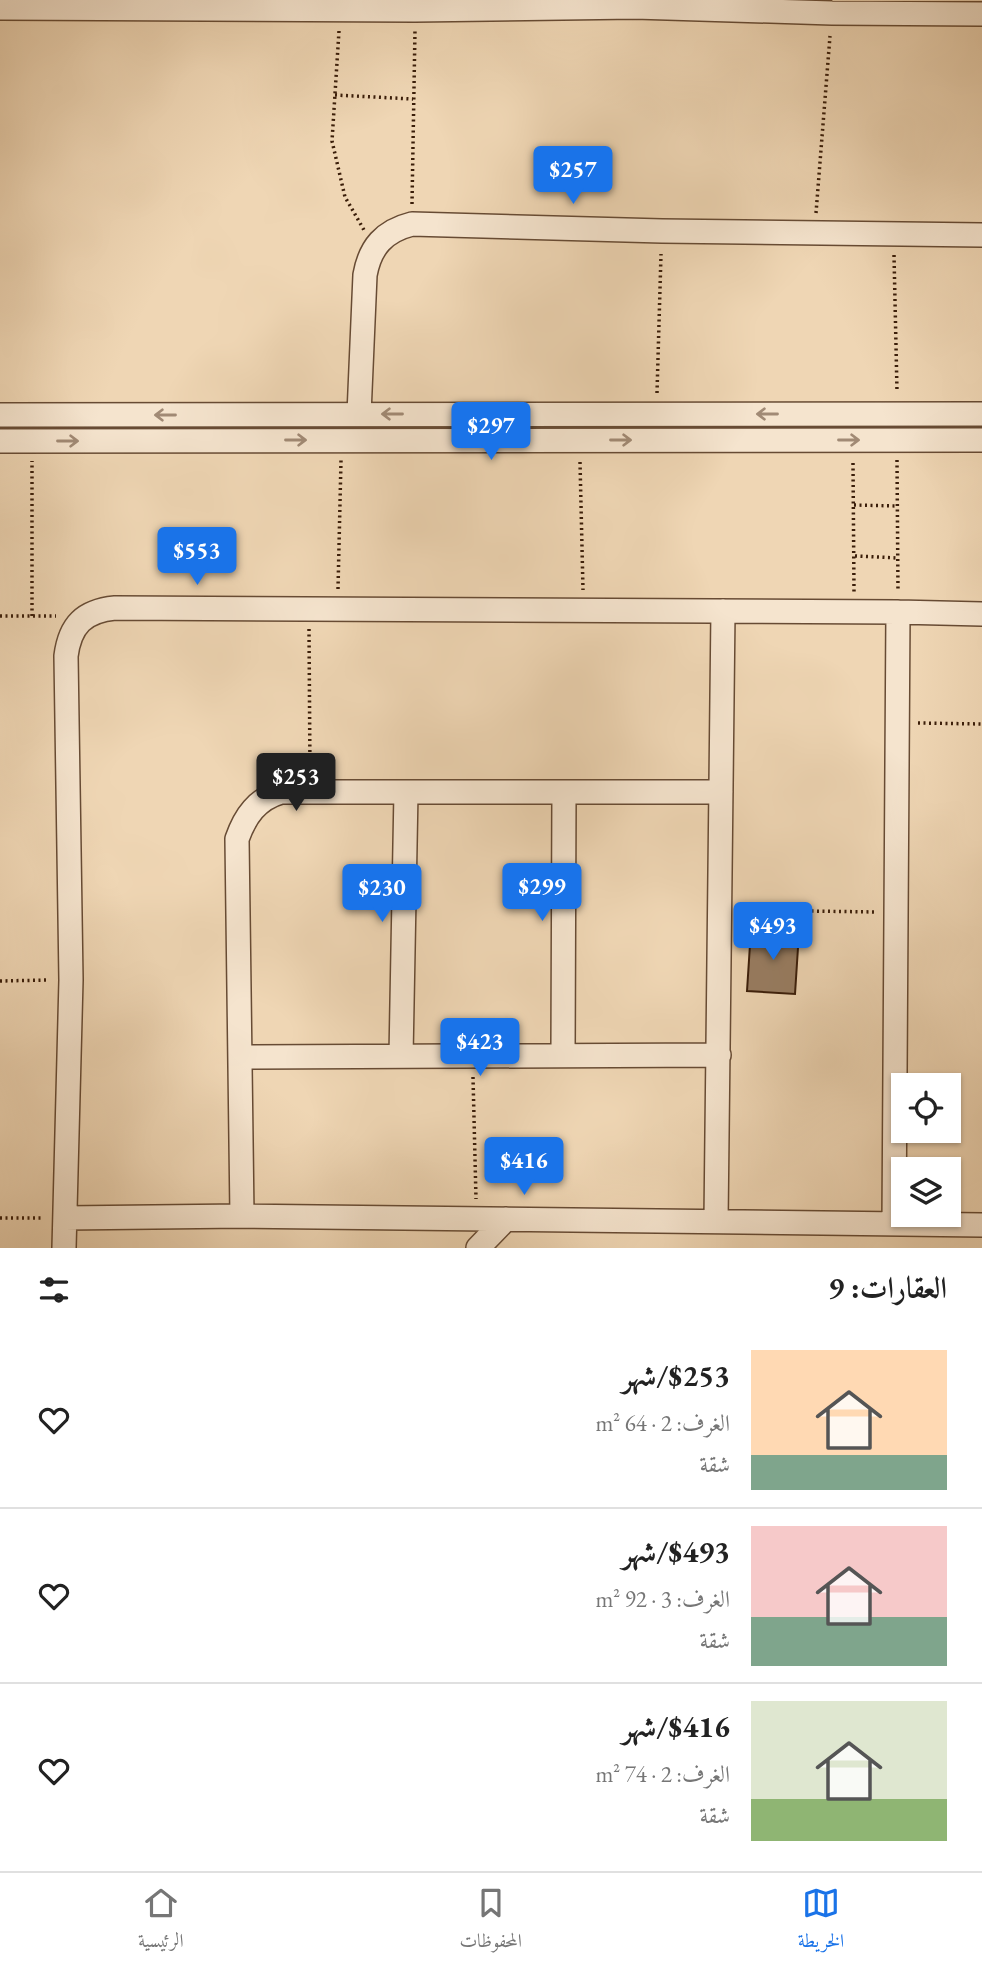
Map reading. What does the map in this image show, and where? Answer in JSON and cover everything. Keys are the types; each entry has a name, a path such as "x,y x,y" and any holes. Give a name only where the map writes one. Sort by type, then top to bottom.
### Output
{"street":[{"path":"0,8 134,4 415,10 635,4 832,13 982,14"},
{"path":"359,414 367,260 374,246 397,228 412,224 662,231 982,235"},
{"path":"584,440 587,414"},
{"path":"0,415 982,414"},
{"path":"24,415 29,441"},
{"path":"0,441 982,440"},
{"path":"64,1248 71,980 66,656 71,634 86,616 115,608 898,611 982,614"},
{"path":"716,1221 723,611"},
{"path":"895,1157 898,611"},
{"path":"242,1216 237,839 244,819 257,804 272,794 281,792 721,792"},
{"path":"401,1056 406,792"},
{"path":"562,1055 564,792"},
{"path":"240,1057 719,1055"},
{"path":"65,1218 242,1216 891,1224"},
{"path":"478,1248 506,1219"},
{"path":"961,1225 982,1225"}],"path":[{"path":"341,10 332,141 345,197 374,246"},
{"path":"412,224 415,10"},
{"path":"814,233 832,13"},
{"path":"335,95 414,99"},
{"path":"656,414 662,231"},
{"path":"894,234 897,414"},
{"path":"338,609 341,440"},
{"path":"583,610 584,440"},
{"path":"853,440 854,611"},
{"path":"897,440 898,611"},
{"path":"29,441 32,616"},
{"path":"854,505 898,506"},
{"path":"854,556 898,558"},
{"path":"309,609 310,792"},
{"path":"0,616 86,616"},
{"path":"898,723 982,724"},
{"path":"720,910 897,912"},
{"path":"0,981 71,980"},
{"path":"473,1056 476,1219"},
{"path":"0,1218 65,1218"}],"building":[{"path":"751,929 799,932 795,994 747,991"}]}
